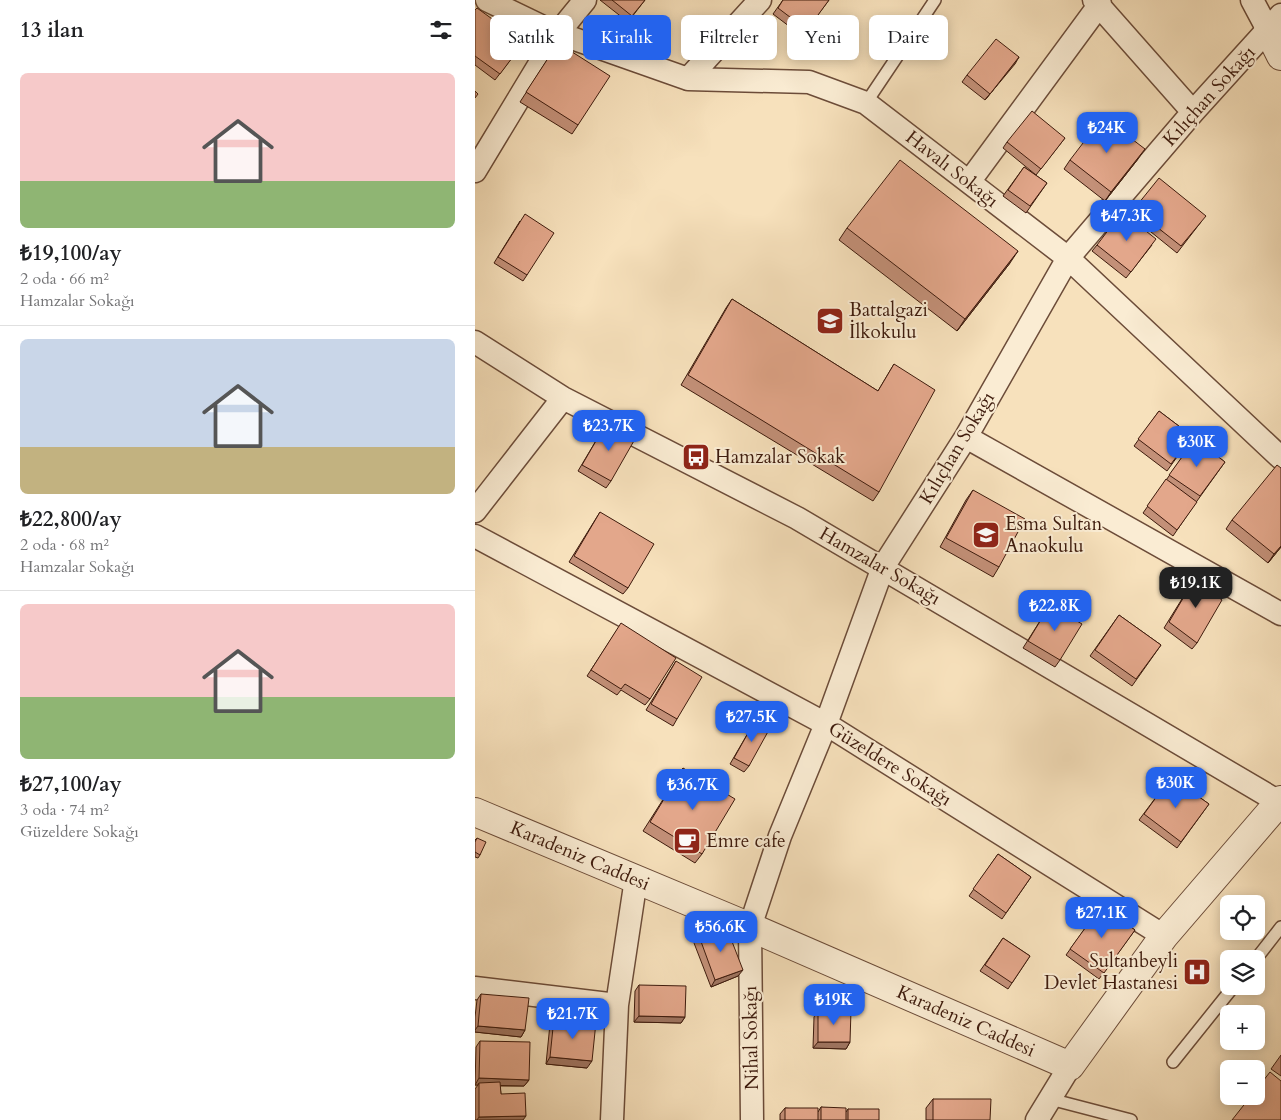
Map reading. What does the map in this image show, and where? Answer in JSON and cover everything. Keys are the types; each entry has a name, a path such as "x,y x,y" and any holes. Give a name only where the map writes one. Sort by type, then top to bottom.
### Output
{"street":[{"name":"Havalı Sokağı","path":"487,0 519,15"},
{"path":"570,15 585,0"},
{"path":"688,79 760,0"},
{"path":"1252,0 1275,22 1281,56"},
{"path":"969,182 1097,2 1193,112"},
{"name":"Kılıçhan Sokağı","path":"750,927 780,836 826,724 883,568 966,437 1068,258 1193,112 1275,22"},
{"name":"Havalı Sokağı","path":"573,38 688,79 809,82 866,103 1068,258 1281,458"},
{"path":"475,172 538,60"},
{"name":"Hamzalar Sokağı","path":"475,342 563,398 797,518 1280,801"},
{"path":"475,512 563,398"},
{"path":"966,437 1281,614"},
{"name":"Güzeldere Sokağı","path":"475,536 826,724 1164,936"},
{"path":"1037,1120 1070,1066 1164,936 1280,801"},
{"name":"Karadeniz Caddesi","path":"475,812 750,927 1070,1066"},
{"path":"612,1120 617,1005 636,879"},
{"name":"Nihal Sokağı","path":"750,927 752,1120"},
{"path":"475,988 617,1005"}],"lane":[{"path":"866,103 935,0"},
{"path":"1275,22 1281,1"},
{"path":"1263,950 1281,927"},
{"path":"1173,1062 1227,995"},
{"path":"1050,1099 1131,1120"}],"building":[{"path":"612,0 645,0 631,15"},
{"path":"783,0 829,0 818,15 787,15 778,8"},
{"path":"477,8 490,17 490,60 510,60 500,74 475,56 475,10"},
{"path":"996,39 1019,57 990,94 967,75"},
{"path":"573,53 610,76 578,125 526,92 547,60 573,60"},
{"path":"1032,111 1065,138 1041,169 1007,142"},
{"path":"1103,117 1145,149 1111,192 1070,160"},
{"path":"900,160 1018,251 965,319 847,228"},
{"path":"1024,167 1047,183 1030,206 1008,190"},
{"path":"1159,178 1206,216 1181,246 1134,209"},
{"path":"1122,212 1156,239 1131,272 1097,245"},
{"path":"525,214 554,233 527,275 498,257"},
{"path":"732,299 878,391 894,364 935,390 879,492 688,375"},
{"path":"1159,411 1192,436 1171,464 1138,439"},
{"path":"607,422 635,439 611,481 582,465"},
{"path":"1195,439 1225,462 1200,496 1169,475"},
{"path":"1277,465 1281,468 1281,546 1274,554 1232,520"},
{"path":"1166,479 1197,502 1177,530 1147,506"},
{"path":"973,490 1025,519 999,567 946,538"},
{"path":"600,512 654,544 628,588 574,556"},
{"path":"1198,573 1212,581 1206,588 1222,600 1197,643 1169,622"},
{"path":"1050,605 1082,624 1060,660 1028,641"},
{"path":"1119,615 1161,645 1136,679 1095,650"},
{"path":"621,623 676,658 650,699 625,684 621,689 591,670"},
{"path":"676,661 702,677 677,719 651,704"},
{"path":"756,719 770,728 749,766 734,758"},
{"path":"683,768 735,799 702,854 650,822"},
{"path":"1171,777 1209,804 1181,842 1144,814"},
{"path":"477,838 486,842 480,855 475,852"},
{"path":"998,854 1031,877 1006,913 973,889"},
{"path":"1101,906 1135,930 1104,973 1070,949"},
{"path":"726,926 743,970 715,980 699,936"},
{"path":"1003,938 1030,956 1012,983 985,965"},
{"path":"639,985 686,986 685,1017 639,1016"},
{"path":"481,994 529,998 525,1030 478,1026"},
{"path":"818,1010 851,1010 850,1042 818,1042"},
{"path":"554,1018 596,1022 592,1061 550,1057"},
{"path":"480,1041 530,1042 529,1080 479,1078"},
{"path":"1270,1072 1281,1081 1281,1120 1232,1120 1244,1105 1265,1105 1265,1078"},
{"path":"500,1082 501,1094 525,1093 526,1116 479,1117 479,1083"},
{"path":"933,1099 991,1099 990,1120 933,1120"},
{"path":"821,1107 846,1108 846,1120 821,1120"},
{"path":"785,1108 818,1108 818,1120 785,1120"},
{"path":"848,1109 879,1109 879,1120 848,1120"}],"place":[{"name":"Battalgazi İlkokulu","path":"830,321"},
{"name":"Hamzalar Sokak","path":"696,457"},
{"name":"Esma Sultan Anaokulu","path":"986,535"},
{"name":"Emre cafe","path":"687,841"},
{"name":"Sultanbeyli Devlet Hastanesi","path":"1197,972"}]}
